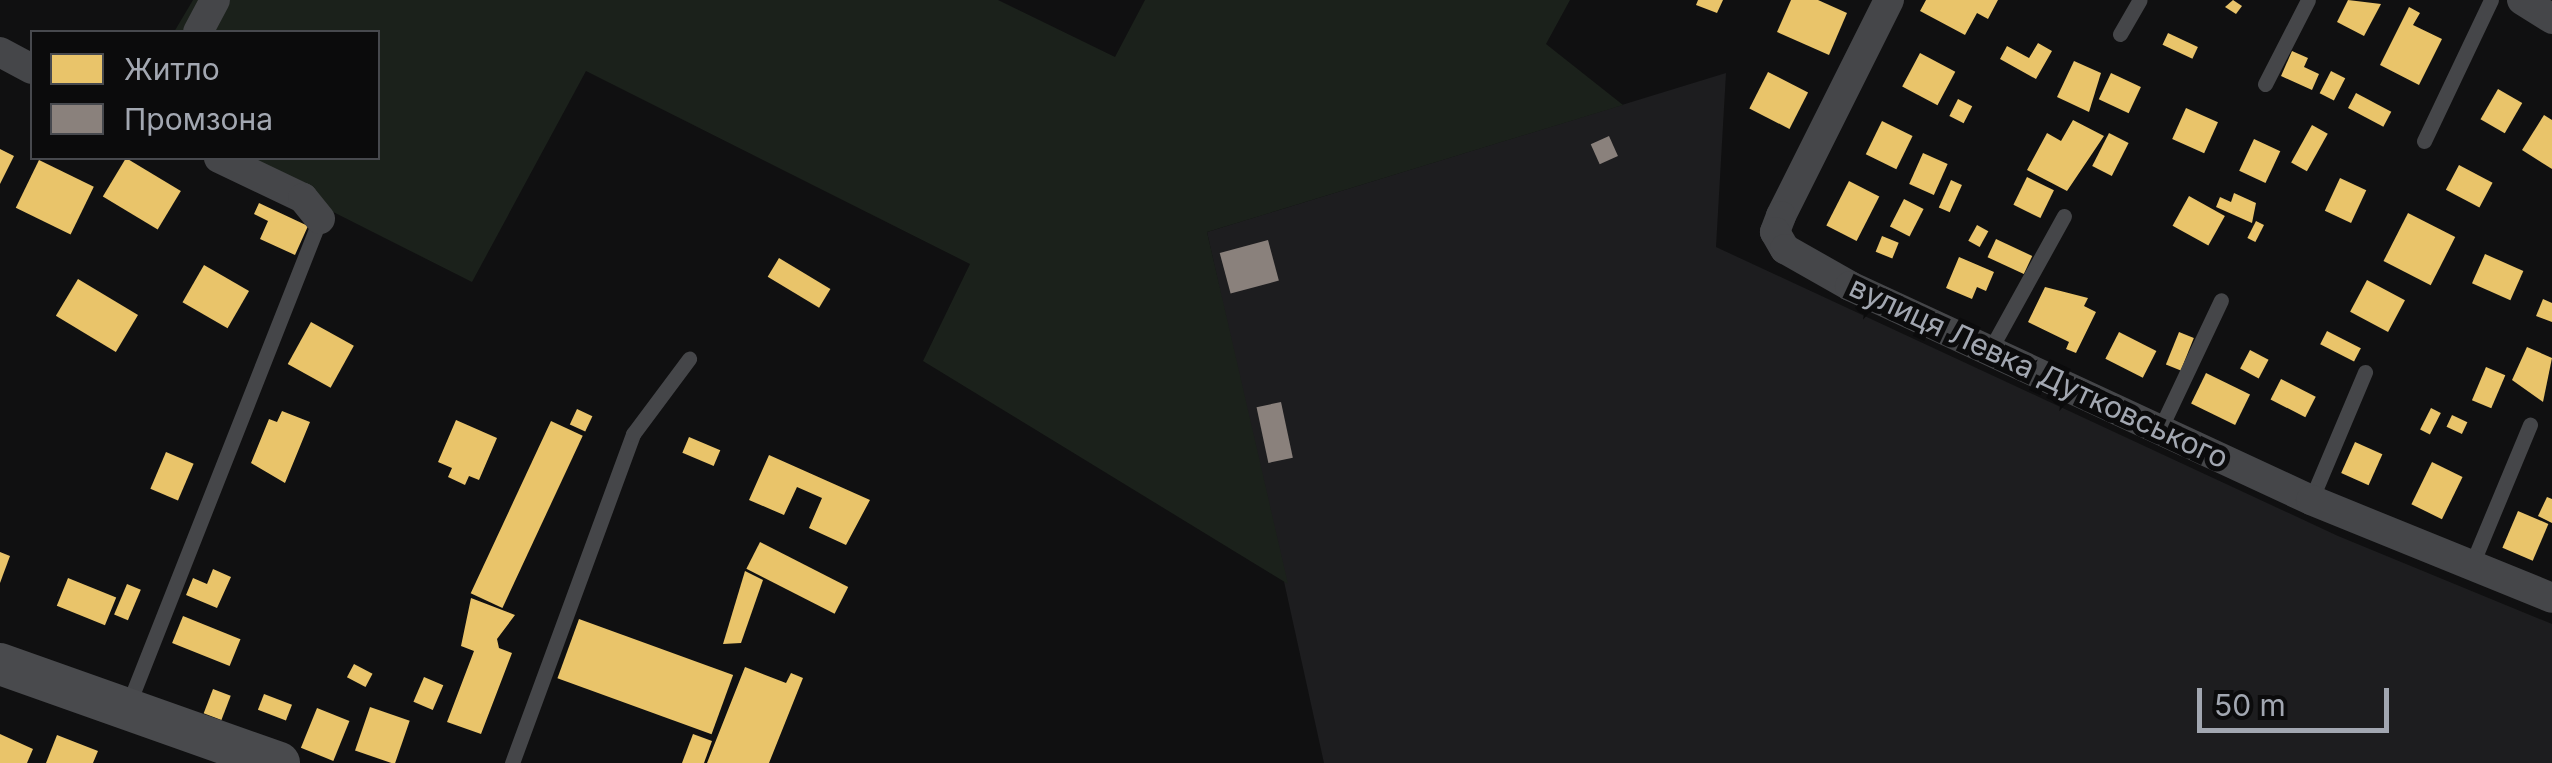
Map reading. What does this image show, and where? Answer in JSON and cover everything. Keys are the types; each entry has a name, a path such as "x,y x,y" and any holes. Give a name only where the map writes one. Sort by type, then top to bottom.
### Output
{"street":[{"path":"199,30 215,0"},
{"name":"вулиця Левка Дутковського","path":"1889,0 1775,232 1785,249 1850,286 2162,425 2311,500 2552,598"},
{"path":"2522,0 2552,19"},
{"path":"0,52 30,69"},
{"path":"224,160 303,198 320,219"},
{"path":"0,664 279,763"}],"lane":[{"path":"2120,34 2140,0"},
{"path":"2265,84 2308,0"},
{"path":"2424,141 2491,0"},
{"path":"1990,350 2064,216"},
{"path":"127,708 320,219"},
{"path":"2162,425 2221,300"},
{"path":"512,763 633,434 689,359"},
{"path":"2311,500 2366,372"},
{"path":"2472,564 2530,425"}],"shaded area":[{"path":"193,0 998,0 1115,57 1145,0 1570,0 1546,44 1623,105 1207,232 1288,584 923,361 970,264 586,71 472,282 230,160 380,160 380,30 175,30"},
{"path":"1726,73 1716,247 2338,536 2552,624 2552,763 1324,763 1207,232"}],"building: Житло":[{"path":"1698,0 1723,0 1717,13 1696,5"},
{"path":"1791,0 1818,0 1847,13 1829,55 1777,32"},
{"path":"1926,0 1998,0 1988,19 1977,13 1965,35 1920,11"},
{"path":"2233,0 2242,6 2236,14 2225,7"},
{"path":"2348,0 2381,4 2364,36 2337,22"},
{"path":"2409,7 2420,13 2413,25 2442,39 2419,85 2380,65"},
{"path":"2168,33 2198,47 2192,59 2163,45"},
{"path":"2038,43 2052,51 2036,79 2000,59 2007,46 2029,58"},
{"path":"2292,51 2308,58 2304,67 2319,74 2312,90 2281,76"},
{"path":"1920,53 1955,72 1937,105 1902,87"},
{"path":"2074,61 2101,73 2089,112 2057,97"},
{"path":"2331,71 2345,78 2334,101 2320,93"},
{"path":"1768,72 1808,92 1789,129 1749,109"},
{"path":"2111,73 2141,87 2129,113 2099,99"},
{"path":"2498,89 2522,103 2505,133 2480,119"},
{"path":"2356,93 2391,112 2383,127 2348,108"},
{"path":"1958,99 1972,106 1964,123 1949,116"},
{"path":"2186,108 2218,122 2204,153 2172,139"},
{"path":"2544,115 2552,120 2552,169 2522,150"},
{"path":"2073,120 2104,136 2067,191 2027,170 2047,133 2061,141"},
{"path":"1882,121 1913,136 1896,169 1866,154"},
{"path":"2312,125 2328,134 2307,171 2291,163"},
{"path":"2109,133 2129,143 2112,176 2092,166"},
{"path":"2254,139 2280,151 2265,183 2239,171"},
{"path":"0,149 14,156 0,184"},
{"path":"1923,153 1948,164 1934,195 1909,184"},
{"path":"39,160 94,187 71,234 16,208"},
{"path":"125,160 181,191 158,230 103,197"},
{"path":"2459,165 2493,183 2479,208 2446,190"},
{"path":"2027,177 2054,190 2040,218 2013,205"},
{"path":"2340,178 2366,190 2351,223 2325,211"},
{"path":"1951,180 1962,185 1950,212 1939,207"},
{"path":"1849,181 1879,196 1857,241 1826,226"},
{"path":"2234,193 2256,203 2252,223 2216,207 2220,197 2231,202"},
{"path":"2189,196 2225,216 2208,246 2173,226"},
{"path":"1904,199 1924,209 1910,237 1890,227"},
{"path":"259,203 308,226 295,255 260,239 268,221 254,214"},
{"path":"2408,213 2455,237 2431,285 2383,261"},
{"path":"2256,221 2264,225 2255,242 2247,238"},
{"path":"1977,225 1988,231 1980,247 1968,241"},
{"path":"1882,236 1899,243 1892,259 1876,252"},
{"path":"1996,239 2032,256 2024,274 1988,257"},
{"path":"2485,254 2523,271 2510,300 2472,283"},
{"path":"1959,257 1994,272 1986,291 1977,287 1972,299 1946,288"},
{"path":"779,258 830,289 819,308 768,277"},
{"path":"204,265 249,291 228,328 182,302"},
{"path":"78,279 138,315 116,352 56,316"},
{"path":"2367,280 2405,300 2388,332 2350,312"},
{"path":"2045,287 2088,298 2084,306 2096,312 2076,353 2066,349 2069,342 2028,322"},
{"path":"2543,299 2552,303 2552,322 2536,316"},
{"path":"311,322 354,346 331,388 288,364"},
{"path":"2327,331 2361,348 2354,362 2320,344"},
{"path":"2119,332 2156,351 2143,378 2105,359"},
{"path":"2179,332 2194,338 2181,370 2166,364"},
{"path":"2527,347 2552,358 2543,402 2512,380"},
{"path":"2250,350 2269,360 2259,378 2240,369"},
{"path":"2486,367 2505,375 2491,408 2472,400"},
{"path":"2206,373 2250,394 2235,425 2191,404"},
{"path":"2281,379 2316,397 2305,417 2271,399"},
{"path":"2431,408 2441,413 2430,434 2420,429"},
{"path":"577,409 592,416 585,432 570,424"},
{"path":"282,411 310,422 285,483 251,463 269,419 277,422"},
{"path":"2452,415 2467,422 2462,434 2447,427"},
{"path":"456,420 497,438 479,480 469,476 465,485 448,477 452,468 438,462"},
{"path":"551,421 583,436 502,608 471,593"},
{"path":"689,437 720,450 714,466 682,453"},
{"path":"2355,442 2382,454 2369,485 2341,473"},
{"path":"166,452 194,464 178,501 150,489"},
{"path":"769,455 870,500 846,545 809,528 822,498 797,487 784,515 749,500"},
{"path":"2432,462 2463,477 2442,519 2411,504"},
{"path":"2547,497 2552,499 2552,523 2538,516"},
{"path":"2518,511 2548,524 2533,561 2502,548"},
{"path":"760,542 848,587 835,614 746,569"},
{"path":"0,552 10,556 0,583"},
{"path":"213,569 231,577 217,608 186,595 193,578 207,584"},
{"path":"745,571 763,580 741,643 723,644"},
{"path":"68,578 116,597 105,625 57,606"},
{"path":"127,584 141,590 128,620 114,614"},
{"path":"471,598 515,615 497,639 499,648 512,653 481,734 447,722 474,651 461,646"},
{"path":"183,616 240,639 230,666 172,643"},
{"path":"579,619 733,675 712,734 557,678"},
{"path":"354,664 373,674 365,687 347,677"},
{"path":"745,667 786,683 791,673 803,678 769,763 707,763"},
{"path":"424,677 443,685 433,710 413,702"},
{"path":"213,689 231,696 221,720 204,713"},
{"path":"264,694 292,705 286,721 258,710"},
{"path":"370,707 410,721 395,763 355,750"},
{"path":"317,708 349,721 333,761 301,748"},
{"path":"0,734 33,749 27,763 0,763"},
{"path":"693,734 712,741 704,763 682,763"},
{"path":"57,735 98,751 93,763 46,763"}],"building: Промзона":[{"path":"1609,136 1618,156 1600,164 1591,144"},
{"path":"1268,240 1279,281 1231,294 1220,253"},
{"path":"1281,402 1293,458 1268,463 1257,407"}]}
